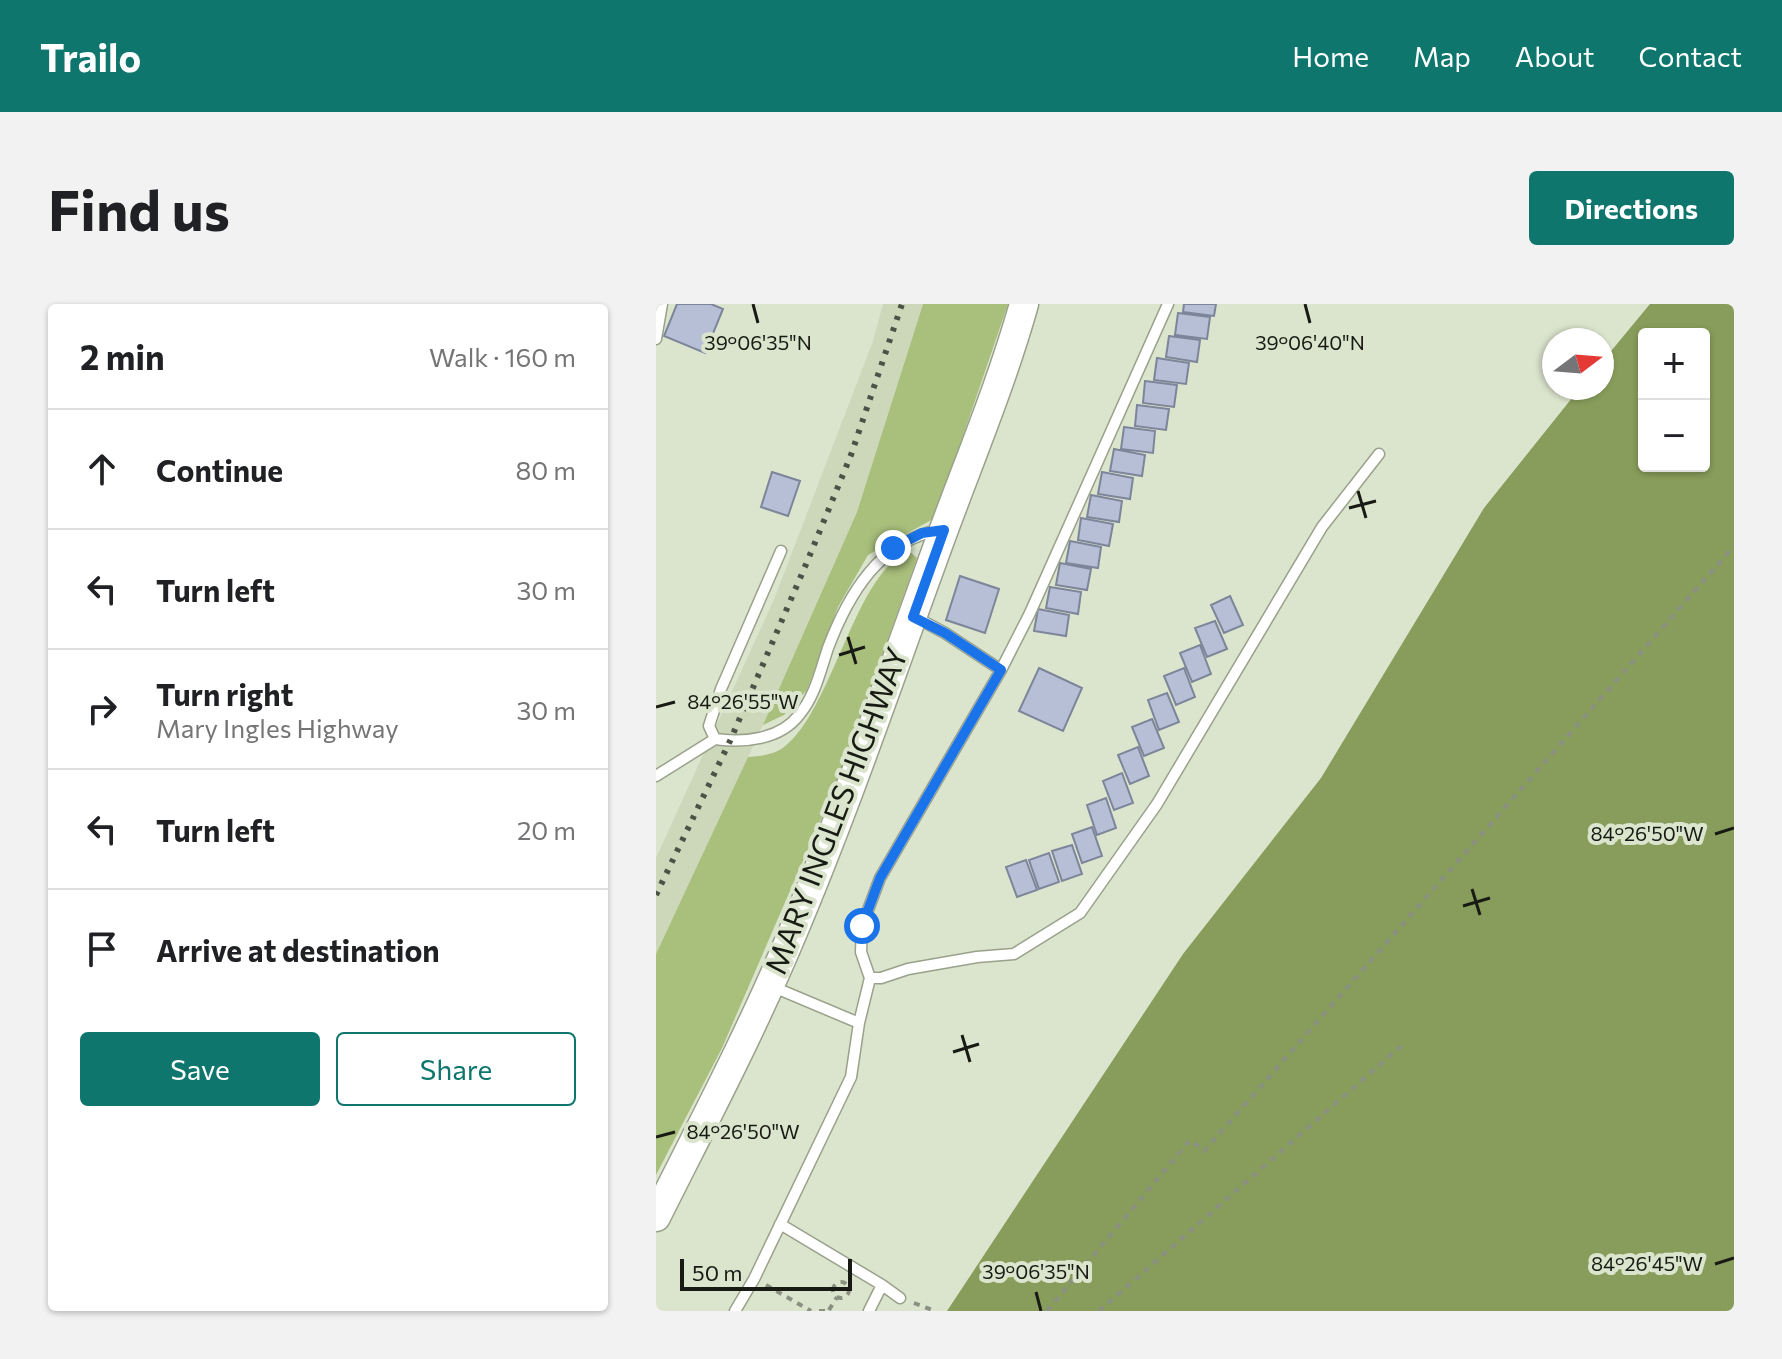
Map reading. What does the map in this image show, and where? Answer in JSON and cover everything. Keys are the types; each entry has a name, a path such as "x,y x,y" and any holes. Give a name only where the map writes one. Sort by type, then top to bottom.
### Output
{"street":[{"name":"MARY INGLES HIGHWAY","path":"656,1217 770,985 862,760 944,530 986,424 1024,304"}],"lane":[{"path":"656,339 662,304"},
{"path":"735,1311 754,1279 851,1077 870,978 861,952 862,926 880,878 1001,670 1030,613 1168,304"},
{"path":"870,978 977,957 1014,954 1080,913 1157,804 1322,527 1379,454"},
{"path":"656,776 715,739 754,741 775,733 798,718 813,694 847,604 866,574 893,548 922,533 944,530"},
{"path":"715,739 709,726 721,689 781,551"},
{"path":"913,617 945,633 1001,670"},
{"path":"770,985 859,1023"},
{"path":"780,1224 900,1298"},
{"path":"869,1311 882,1285"}],"path":[{"path":"1047,1311 1190,1140 1204,1151 1734,546"},
{"path":"1099,1311 1401,1046"},
{"path":"754,1279 811,1311"},
{"path":"819,1311 829,1311 837,1297"},
{"path":"900,1298 935,1311"}],"shaded area":[{"path":"883,304 923,304 857,512 763,725 656,954 656,858 775,597 873,341"},
{"path":"923,304 1008,304 935,518 868,555 838,607 807,690 784,715 763,725 857,512"},
{"path":"1650,304 1734,304 1734,1311 947,1311 1183,954 1321,778 1484,508 1570,400 1614,400 1614,348"},
{"path":"910,552 917,558 834,789 722,1048 656,1175 656,954 748,757 780,750 801,729 817,703 874,584 891,563"}],"building":[{"path":"677,304 711,304 723,309 705,353 664,336"},
{"path":"1184,304 1216,304 1214,316 1183,312"},
{"path":"1178,313 1210,317 1207,339 1175,335"},
{"path":"1169,336 1200,340 1197,362 1166,357"},
{"path":"1157,358 1189,363 1186,384 1154,380"},
{"path":"1145,381 1177,385 1174,407 1143,403"},
{"path":"1137,405 1169,409 1166,430 1135,426"},
{"path":"1124,427 1155,431 1153,453 1121,449"},
{"path":"1114,449 1145,455 1142,476 1110,471"},
{"path":"772,472 800,481 788,516 761,507"},
{"path":"1102,472 1133,478 1130,499 1098,494"},
{"path":"1091,495 1122,501 1119,522 1087,517"},
{"path":"1081,518 1113,524 1109,546 1078,540"},
{"path":"1070,541 1101,547 1098,568 1066,563"},
{"path":"1060,563 1091,569 1087,590 1056,585"},
{"path":"960,576 999,589 985,633 946,620"},
{"path":"1050,587 1081,592 1078,614 1046,608"},
{"path":"1230,596 1243,625 1224,633 1211,605"},
{"path":"1038,609 1069,615 1066,636 1034,631"},
{"path":"1215,621 1227,649 1207,657 1195,628"},
{"path":"1200,645 1211,674 1192,682 1180,653"},
{"path":"1039,668 1082,688 1063,731 1019,711"},
{"path":"1184,668 1195,697 1176,705 1164,676"},
{"path":"1167,693 1179,722 1159,730 1148,700"},
{"path":"1152,719 1164,748 1144,756 1132,727"},
{"path":"1138,747 1149,776 1130,784 1118,755"},
{"path":"1122,773 1133,803 1114,810 1103,781"},
{"path":"1106,798 1116,828 1097,835 1087,805"},
{"path":"1092,827 1102,856 1082,863 1072,834"},
{"path":"1072,845 1082,874 1062,881 1052,851"},
{"path":"1049,853 1059,882 1039,889 1029,860"},
{"path":"1026,860 1037,890 1017,897 1006,867"}],"railway":[{"path":"656,895 730,741 807,562 851,455 902,304"}],"route":[{"path":"862,926 880,878 1001,670 945,633 913,617 944,530 922,533 893,548"}]}
